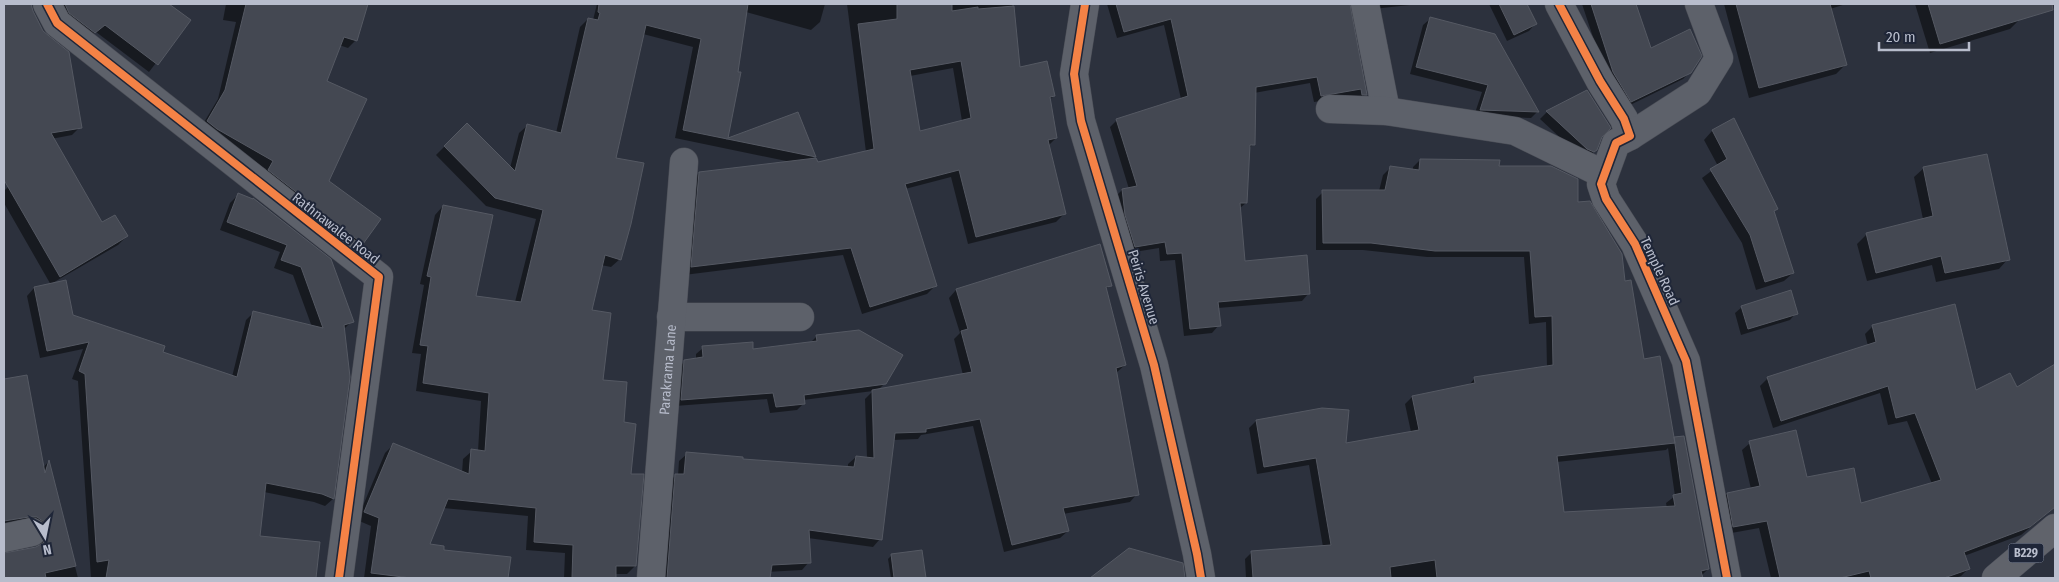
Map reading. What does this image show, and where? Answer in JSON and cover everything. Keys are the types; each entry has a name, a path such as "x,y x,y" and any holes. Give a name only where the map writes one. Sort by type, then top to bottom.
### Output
{"main road":[{"name":"B229","path":"1996,578 2055,528"}],"street":[{"name":"Rathnawalee Road","path":"47,4 57,23 379,277 339,578"},
{"name":"Peiris Avenue","path":"1085,4 1074,74 1081,121 1154,365 1197,554 1200,578"},
{"path":"1366,4 1386,111"},
{"path":"1559,4 1600,81 1624,119 1630,136"},
{"name":"Temple Road","path":"1699,4 1719,58 1698,92 1616,143 1600,184 1606,198 1635,244 1686,361 1727,578"},
{"path":"1330,109 1386,111 1515,131 1603,174"},
{"name":"Parakrama Lane","path":"651,578 684,162"},
{"path":"671,317 800,317"},
{"path":"4,538 32,532"}],"building":[{"path":"4,4 31,4 43,31 69,52 82,128 51,133 102,222 115,215 128,236 60,277 4,180"},
{"path":"65,4 169,4 191,20 158,65 105,25 95,33 69,13"},
{"path":"246,4 368,4 357,41 344,37 327,81 367,99 329,181 381,219 363,244 268,170 273,161 217,129 207,121 225,90"},
{"path":"599,4 748,4 738,72 741,72 728,138 798,112 816,157 683,130 701,39 646,25 616,158 644,163 621,260 605,255 592,310 611,313 603,380 627,382 624,422 636,424 631,474 644,474 636,566 616,566 616,578 572,578 573,545 534,542 536,508 448,499 430,544 444,546 444,550 511,557 508,578 411,578 371,573 379,518 364,512 393,443 469,474 471,449 485,451 489,393 423,383 428,346 420,345 431,277 427,276 443,205 493,215 476,296 521,302 543,210 495,198 444,146 467,123 515,171 527,124 561,133 588,18 598,20 600,13 598,12"},
{"path":"897,4 952,4 952,11 978,7 978,9 1014,6 1020,67 1047,61 1055,96 1050,97 1057,138 1048,140 1066,214 976,237 959,170 905,184 937,286 870,307 851,248 691,267 699,172 816,158 818,162 874,149 858,24 897,19","holes":["961,61 971,118 920,131 910,70"]},
{"path":"1116,4 1350,4 1367,95 1362,95 1361,89 1321,96 1317,77 1256,87 1255,145 1250,145 1247,203 1240,203 1245,261 1307,255 1310,294 1218,302 1221,326 1190,329 1182,253 1167,254 1165,242 1135,247 1125,215 1122,189 1137,186 1116,119 1188,96 1171,19 1124,32"},
{"path":"1499,4 1527,4 1537,24 1514,35"},
{"path":"1591,4 1636,4 1651,48 1690,29 1702,56 1691,73 1631,102 1613,72"},
{"path":"1736,4 1830,4 1847,65 1759,88"},
{"path":"1928,4 2052,4 2053,10 1940,44"},
{"path":"1430,17 1495,34 1539,112 1480,110 1488,85 1416,67"},
{"path":"1587,90 1611,128 1602,137 1597,150 1594,152 1587,149 1546,111"},
{"path":"1734,118 1778,209 1774,211 1794,273 1765,282 1750,235 1710,169 1727,159 1712,130"},
{"path":"1987,154 2010,260 1945,273 1941,256 1876,273 1866,233 1933,216 1923,167"},
{"path":"1420,159 1500,160 1499,166 1551,166 1578,179 1578,202 1590,201 1622,254 1625,281 1631,280 1644,359 1660,356 1674,438 1684,436 1709,569 1701,571 1703,578 1437,578 1435,560 1390,567 1391,578 1253,578 1251,551 1331,545 1316,458 1264,467 1256,420 1322,408 1349,410 1346,443 1419,430 1412,396 1475,383 1474,377 1553,365 1552,316 1535,317 1530,251 1435,251 1371,243 1323,243 1322,190 1385,190 1390,166 1419,170","holes":["1675,443 1682,493 1673,495 1675,506 1564,512 1557,456"]},
{"path":"238,193 253,198 331,259 354,322 344,325 350,377 334,499 322,494 266,483 260,536 320,542 316,578 106,578 109,560 97,562 85,374 79,371 89,342 47,351 34,287 66,280 73,315 165,346 163,352 237,377 253,311 323,328 301,267 281,260 287,245 227,222"},
{"path":"1100,244 1112,286 1106,287 1126,365 1116,368 1139,495 1063,508 1069,531 1012,545 980,419 926,429 926,432 895,433 882,540 809,530 811,563 772,565 770,578 667,578 675,474 684,474 686,452 743,457 743,459 854,467 856,456 874,458 872,390 972,372 961,331 968,329 956,289"},
{"path":"1791,290 1798,314 1748,329 1741,306"},
{"path":"1955,304 1976,390 2010,373 2017,387 2055,364 2055,507 2030,527 1964,552 1970,569 1944,578 1871,578 1869,571 1840,578 1780,578 1767,521 1733,527 1727,493 1760,486 1749,441 1796,430 1807,477 1854,468 1861,503 1941,480 1915,413 1896,418 1888,386 1781,421 1767,377 1876,342 1872,325"},
{"path":"859,330 903,355 886,384 804,395 805,404 776,407 773,393 681,400 684,360 703,357 702,346 753,342 753,349 817,341 816,335"},
{"path":"27,375 45,473 49,460 76,566 45,573 46,578 4,578 4,553 36,547 43,543 47,536 47,528 44,522 37,517 4,521 4,379"},
{"path":"1129,548 1183,563 1185,578 1090,578"},
{"path":"922,550 926,578 894,578 891,554"}],"cycle path":[{"path":"47,4 57,23 379,277 339,578"},
{"path":"1085,4 1074,74 1081,121 1154,365 1201,578"},
{"path":"1559,4 1600,81 1624,119 1630,136 1616,143 1601,184 1606,199 1635,244 1686,361 1727,578"}]}
